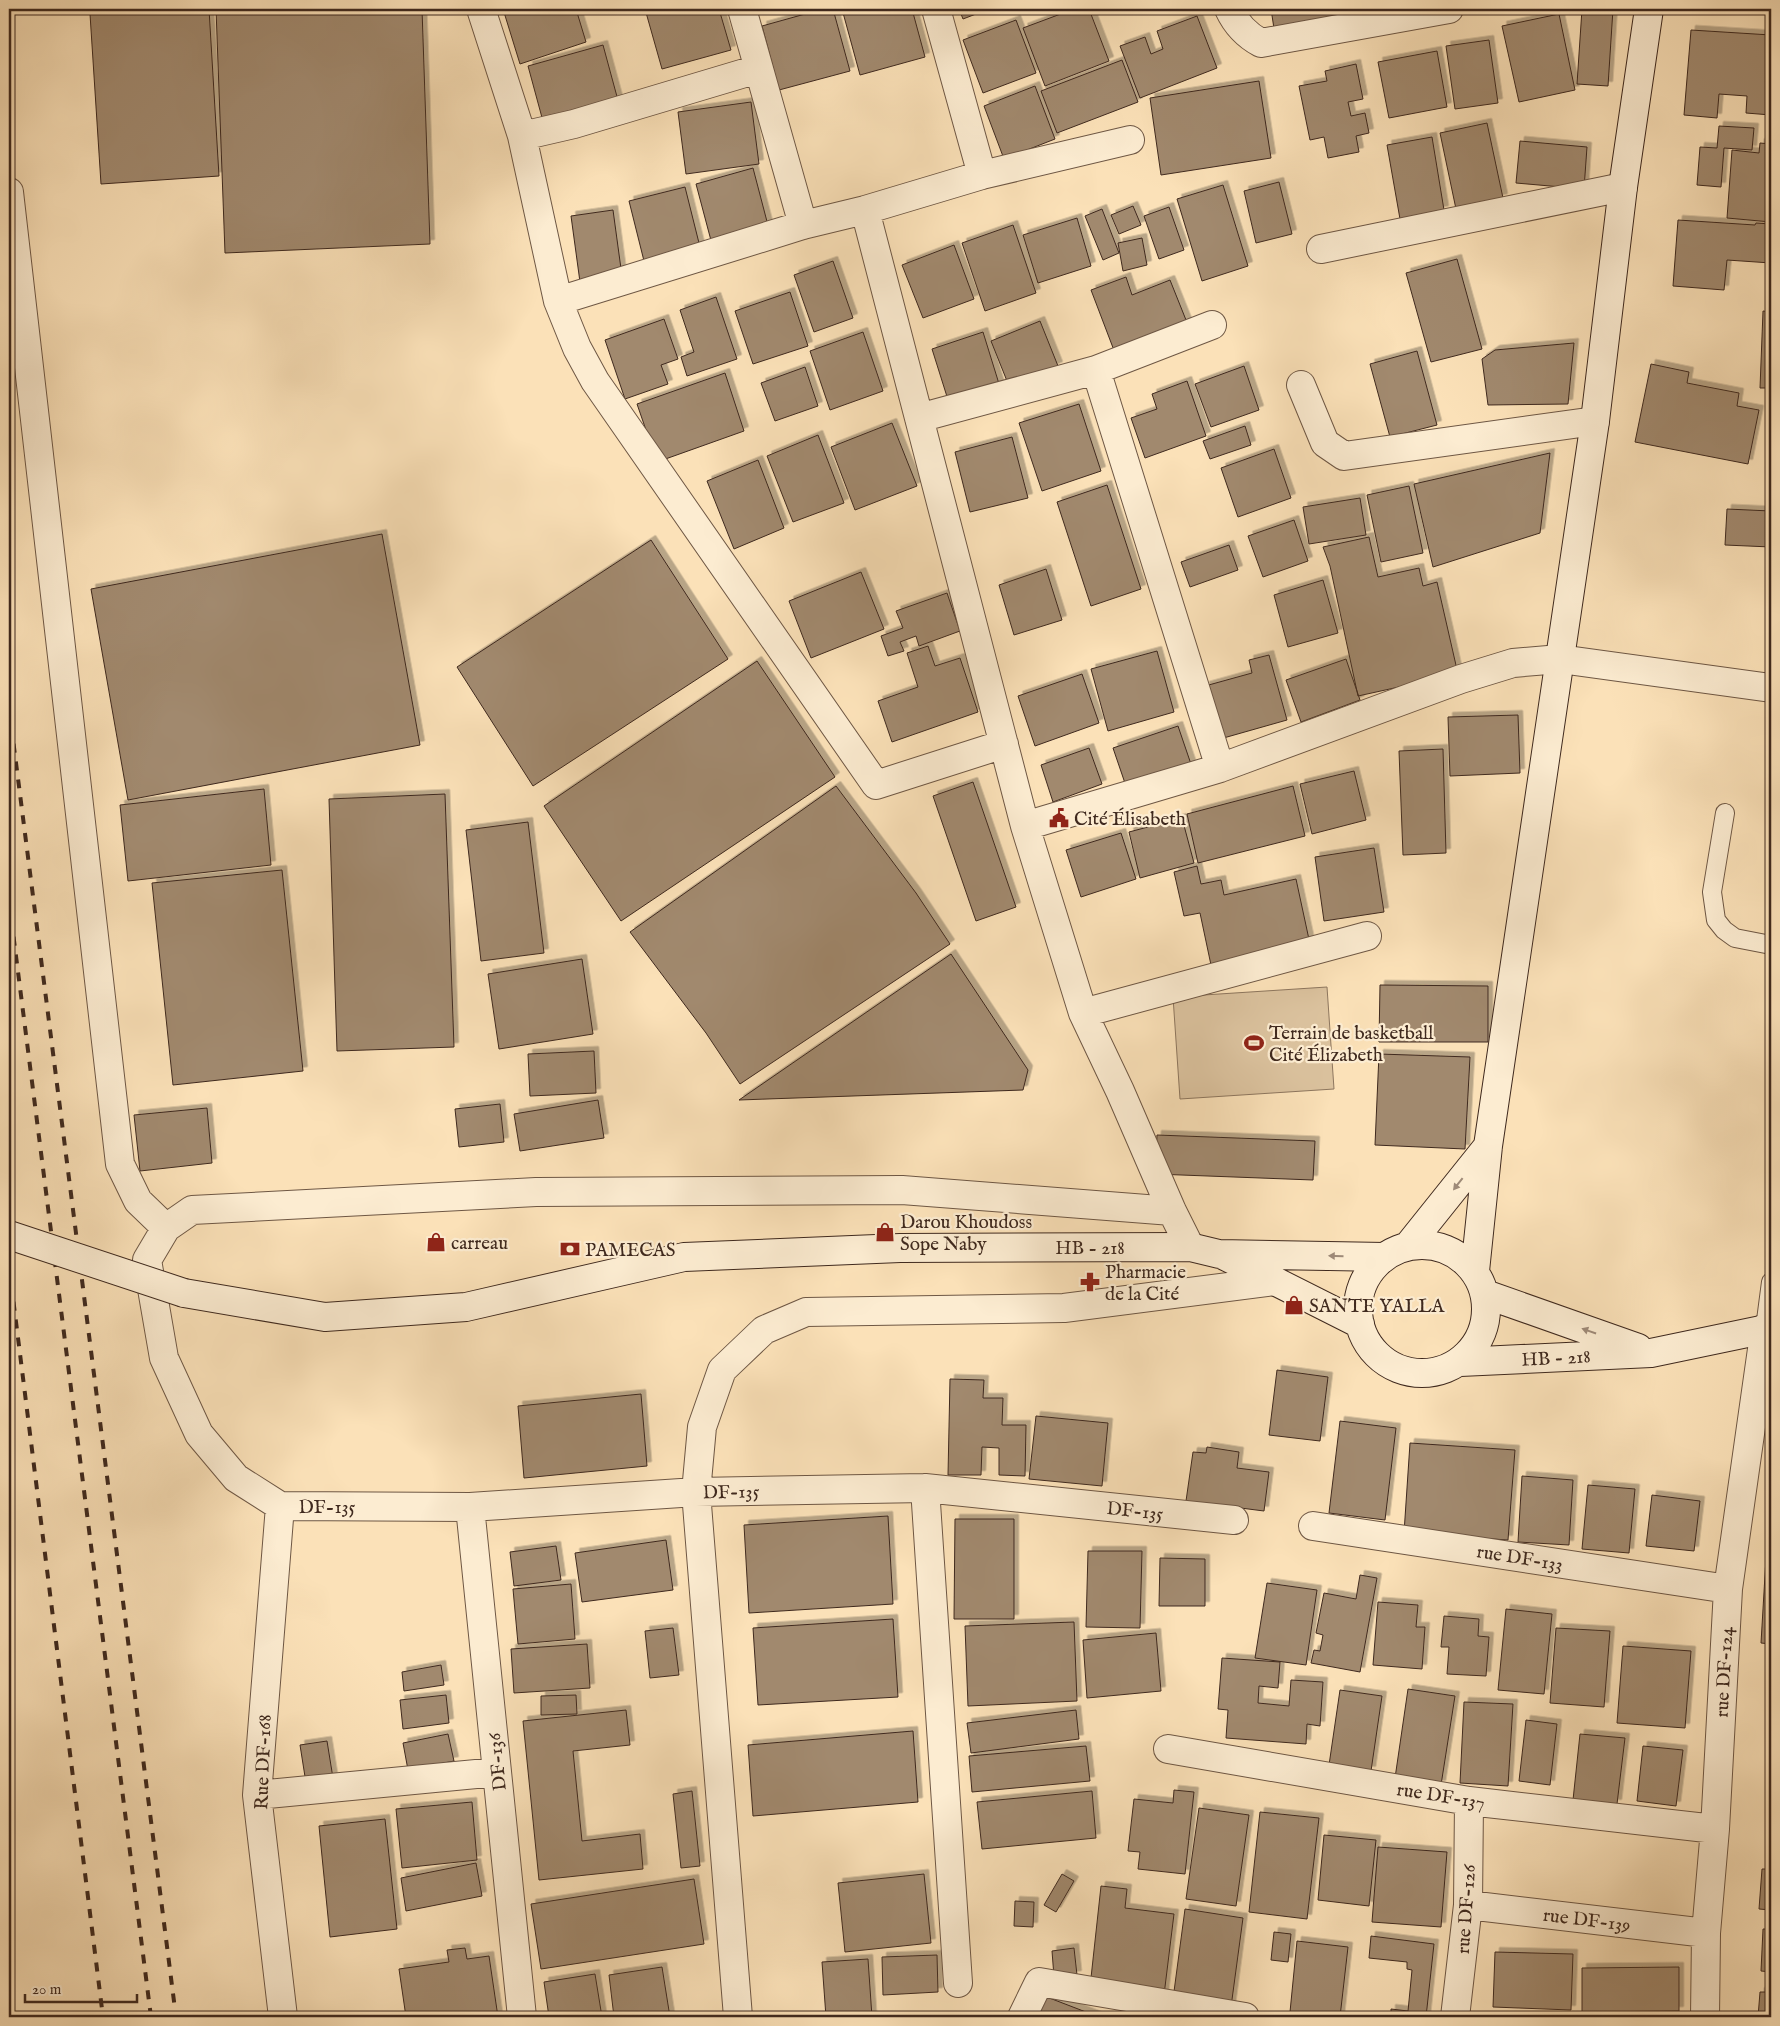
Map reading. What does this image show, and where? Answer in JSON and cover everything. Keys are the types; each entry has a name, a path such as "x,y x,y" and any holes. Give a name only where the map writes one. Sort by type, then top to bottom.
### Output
{"street":[{"path":"481,9 522,136 558,302 577,348 594,382 876,785 1004,744"},
{"path":"742,9 803,225"},
{"path":"936,9 982,175"},
{"path":"1229,9 1234,21 1252,38 1261,42 1449,9"},
{"path":"1488,1146 1396,1252 1368,1276 1359,1299 1360,1324 1370,1347 1388,1364 1412,1374 1437,1372 1460,1362 1477,1343 1486,1320 1480,1283 1488,1146 1595,421 1623,186 1649,9"},
{"path":"522,136 574,124 758,69"},
{"path":"558,302 803,225 865,210 982,175 1130,140"},
{"path":"1321,249 1623,186"},
{"path":"9,192 120,1164 138,1201 166,1228 192,1210 536,1192 902,1190 1172,1211"},
{"path":"865,210 1025,826 1084,1013 1172,1211 1190,1247"},
{"path":"919,418 1096,370 1212,324"},
{"path":"1096,370 1220,768"},
{"path":"1301,385 1325,443 1344,456 1595,421"},
{"path":"1025,826 1220,768 1461,679 1512,663 1560,659 1771,688"},
{"path":"1084,1013 1367,936"},
{"name":"DF-135","path":"166,1228 147,1260 164,1358 199,1434 236,1478 280,1506 470,1507 696,1492 925,1488 1234,1520"},
{"name":"HB - 218","path":"9,1235 184,1293 325,1317 466,1307 684,1257 900,1248 1190,1247 1219,1254 1360,1324"},
{"path":"1396,1252 1432,1246 1456,1254 1480,1283"},
{"name":"HB - 218","path":"1219,1254 1396,1252"},
{"path":"738,2017 696,1492 702,1427 722,1370 764,1330 806,1312 1064,1308 1275,1281"},
{"name":"HB - 218","path":"1480,1283 1651,1353"},
{"name":"HB - 218","path":"1460,1362 1651,1353 1768,1328"},
{"name":"rue DF-124","path":"1705,2017 1706,1933 1715,1829 1728,1589 1768,1328"},
{"path":"925,1488 958,1983"},
{"name":"Rue DF-168","path":"280,1506 257,1795 283,2017"},
{"name":"DF-136","path":"470,1507 522,2017"},
{"name":"rue DF-133","path":"1313,1526 1728,1589"},
{"name":"rue DF-137","path":"1168,1749 1469,1801 1715,1829"},
{"path":"257,1795 497,1772"},
{"name":"rue DF-126","path":"1455,2017 1468,1904 1469,1801"},
{"name":"rue DF-139","path":"1468,1904 1706,1933"},
{"path":"1022,2017 1039,1982 1245,2017"}],"lane":[{"path":"1725,813 1712,892 1716,920 1724,930 1735,938 1771,945"},
{"path":"1768,1328 1771,1282"}],"shaded area":[{"name":"Terrain de basketball Cité Élizabeth","path":"1327,987 1334,1089 1180,1099 1173,997"}],"building":[{"path":"156,9 209,9 219,176 101,184 90,14"},
{"path":"216,9 422,9 430,244 225,253"},
{"path":"503,9 576,9 586,42 520,64"},
{"path":"645,9 719,9 731,50 662,69"},
{"path":"823,9 833,9 850,71 779,90 762,26"},
{"path":"842,9 912,9 925,57 860,75"},
{"path":"959,9 989,9 963,19"},
{"path":"1074,9 1089,9 1109,61 1045,86 1023,28"},
{"path":"1271,9 1346,9 1348,23 1275,35"},
{"path":"1582,9 1613,9 1608,86 1577,84"},
{"path":"1559,14 1575,90 1519,102 1502,26"},
{"path":"1197,16 1217,68 1140,98 1120,46 1145,37 1151,54 1163,49 1157,31"},
{"path":"1016,20 1036,73 983,93 963,40"},
{"path":"1691,30 1771,35 1771,115 1746,113 1747,96 1719,94 1717,118 1684,115"},
{"path":"1489,40 1498,103 1455,109 1446,46"},
{"path":"603,45 619,104 544,125 528,66"},
{"path":"1437,51 1447,107 1389,118 1378,62"},
{"path":"1122,60 1138,102 1057,133 1041,91"},
{"path":"1356,64 1363,99 1348,102 1351,116 1365,113 1369,133 1356,136 1359,152 1328,158 1324,137 1310,140 1299,86 1327,81 1325,71"},
{"path":"1259,81 1271,158 1161,175 1150,98"},
{"path":"1035,86 1055,139 1004,159 984,106"},
{"path":"751,102 759,164 686,174 678,112"},
{"path":"1487,123 1503,198 1456,209 1440,133"},
{"path":"1719,126 1754,128 1752,150 1724,148 1721,187 1697,185 1700,147 1717,148"},
{"path":"1432,137 1444,210 1400,219 1387,145"},
{"path":"1520,141 1587,147 1584,189 1516,183"},
{"path":"1760,143 1771,144 1771,222 1727,218 1732,150 1759,153"},
{"path":"753,168 770,233 713,248 696,184"},
{"path":"1279,182 1292,234 1256,243 1244,191"},
{"path":"1223,185 1248,266 1202,281 1177,199"},
{"path":"685,187 700,247 644,261 629,201"},
{"path":"1133,206 1141,225 1119,234 1111,215"},
{"path":"1169,207 1184,250 1159,259 1144,216"},
{"path":"1102,209 1119,253 1103,260 1085,216"},
{"path":"613,210 622,276 580,282 571,216"},
{"path":"1077,218 1091,266 1038,283 1023,235"},
{"path":"1678,220 1755,225 1756,223 1771,224 1771,263 1727,260 1724,290 1673,286"},
{"path":"1013,225 1036,293 985,311 962,243"},
{"path":"1142,238 1147,265 1123,271 1118,243"},
{"path":"954,245 974,299 923,318 902,265"},
{"path":"1457,259 1482,349 1431,362 1406,273"},
{"path":"833,261 853,318 814,332 794,275"},
{"path":"1126,277 1132,295 1170,280 1188,325 1115,353 1091,290"},
{"path":"790,292 808,346 753,364 735,311"},
{"path":"716,297 737,359 687,376 681,357 694,352 680,310"},
{"path":"1763,311 1771,312 1771,388 1760,388"},
{"path":"664,319 678,359 661,365 668,384 625,399 605,340"},
{"path":"1040,321 1058,366 1009,386 991,341"},
{"path":"863,332 883,391 830,410 810,351"},
{"path":"983,332 1000,387 949,403 932,349"},
{"path":"1574,343 1568,404 1488,405 1482,359 1495,350"},
{"path":"1417,351 1437,425 1390,437 1370,364"},
{"path":"1651,364 1689,372 1687,383 1739,393 1737,406 1759,410 1748,464 1635,442"},
{"path":"1244,366 1259,410 1211,427 1195,384"},
{"path":"805,367 818,406 775,421 761,383"},
{"path":"725,373 744,431 657,462 637,404"},
{"path":"1187,381 1206,436 1145,458 1131,418 1157,409 1152,394"},
{"path":"1079,404 1101,471 1042,491 1019,423"},
{"path":"892,423 917,486 855,510 831,447"},
{"path":"1245,426 1251,445 1210,459 1203,441"},
{"path":"818,435 844,503 793,522 767,456"},
{"path":"1012,437 1028,498 970,512 955,452"},
{"path":"1274,449 1291,498 1238,517 1221,468"},
{"path":"1550,453 1540,533 1433,567 1414,484"},
{"path":"758,460 784,528 734,549 707,481"},
{"path":"1107,485 1141,589 1091,606 1057,502"},
{"path":"1409,486 1423,553 1381,562 1367,495"},
{"path":"1360,498 1366,535 1309,544 1303,507"},
{"path":"1727,509 1771,511 1771,547 1725,545"},
{"path":"1294,520 1308,561 1263,577 1248,536"},
{"path":"382,534 420,745 128,800 91,589"},
{"path":"1369,537 1378,577 1419,568 1423,586 1437,582 1458,674 1358,696 1330,566 1323,547"},
{"path":"651,540 728,659 533,786 457,667"},
{"path":"1229,545 1238,570 1190,587 1181,562"},
{"path":"1046,569 1062,620 1014,635 999,585"},
{"path":"861,572 884,629 811,658 789,601"},
{"path":"1323,580 1338,633 1288,647 1274,595"},
{"path":"947,593 960,631 919,646 916,636 900,642 904,651 888,656 881,636 903,628 896,611"},
{"path":"928,646 935,666 960,658 978,712 892,742 878,701 918,687 907,653"},
{"path":"1157,651 1174,712 1108,731 1091,669"},
{"path":"1269,655 1287,720 1220,739 1205,686 1252,673 1249,660"},
{"path":"1346,659 1360,700 1301,722 1286,680"},
{"path":"757,661 835,777 621,921 544,806"},
{"path":"1082,674 1099,723 1035,746 1018,696"},
{"path":"1518,715 1520,773 1450,776 1448,717"},
{"path":"1178,726 1193,770 1128,792 1113,748"},
{"path":"1089,748 1102,784 1053,802 1041,765"},
{"path":"1443,749 1446,853 1403,855 1399,751"},
{"path":"1354,771 1366,820 1312,834 1300,784"},
{"path":"973,782 1016,907 976,921 933,796"},
{"path":"836,786 916,893 950,944 740,1084 706,1033 630,932"},
{"path":"1293,786 1305,836 1198,863 1187,814"},
{"path":"264,789 271,865 128,881 120,805"},
{"path":"445,794 454,1047 337,1051 329,799"},
{"path":"1182,818 1194,863 1140,878 1129,832"},
{"path":"528,822 544,953 481,961 466,830"},
{"path":"1121,833 1136,879 1081,897 1066,850"},
{"path":"1374,848 1384,912 1324,921 1315,857"},
{"path":"1197,866 1201,884 1221,880 1224,895 1296,879 1310,944 1211,965 1200,913 1184,916 1174,872"},
{"path":"282,870 303,1071 173,1085 152,883"},
{"path":"951,954 1028,1070 1023,1090 739,1100"},
{"path":"582,959 593,1034 499,1049 488,974"},
{"path":"1380,985 1488,986 1488,1042 1379,1042"},
{"path":"594,1051 596,1093 530,1096 528,1054"},
{"path":"1379,1054 1470,1057 1465,1149 1375,1145"},
{"path":"598,1100 604,1138 520,1151 514,1114"},
{"path":"500,1104 504,1142 459,1147 455,1109"},
{"path":"207,1108 212,1163 140,1171 134,1115"},
{"path":"1157,1135 1315,1141 1313,1180 1155,1174"},
{"path":"1277,1370 1328,1377 1320,1441 1269,1435"},
{"path":"950,1379 984,1380 983,1398 1003,1398 1002,1425 1026,1425 1025,1476 999,1475 999,1448 982,1447 981,1475 948,1475"},
{"path":"641,1394 647,1466 524,1478 518,1406"},
{"path":"1036,1416 1108,1423 1102,1486 1029,1479"},
{"path":"1340,1421 1396,1428 1385,1520 1329,1513"},
{"path":"1410,1443 1515,1450 1508,1540 1404,1533"},
{"path":"1207,1447 1239,1452 1237,1468 1269,1472 1264,1511 1186,1501 1193,1452 1206,1453"},
{"path":"1522,1476 1573,1480 1569,1545 1518,1542"},
{"path":"1588,1485 1635,1489 1629,1553 1582,1549"},
{"path":"1652,1495 1700,1501 1694,1551 1646,1546"},
{"path":"888,1516 893,1604 749,1613 744,1525"},
{"path":"955,1519 1014,1519 1014,1619 954,1619"},
{"path":"666,1540 673,1590 582,1602 575,1553"},
{"path":"556,1546 561,1580 514,1586 510,1552"},
{"path":"1088,1551 1142,1551 1140,1628 1086,1627"},
{"path":"1160,1558 1205,1559 1205,1606 1159,1606"},
{"path":"1766,1558 1771,1559 1771,1644 1761,1643"},
{"path":"1360,1575 1377,1578 1360,1672 1311,1663 1314,1650 1320,1651 1323,1635 1316,1633 1324,1593 1356,1599"},
{"path":"1267,1583 1317,1590 1306,1665 1255,1658"},
{"path":"571,1584 575,1639 518,1644 513,1589"},
{"path":"1378,1602 1418,1605 1416,1627 1425,1627 1422,1669 1373,1665"},
{"path":"1506,1609 1552,1614 1544,1694 1498,1690"},
{"path":"1444,1616 1479,1619 1478,1636 1489,1637 1486,1676 1447,1674 1449,1647 1441,1647"},
{"path":"893,1619 898,1697 758,1705 753,1628"},
{"path":"1074,1622 1077,1701 968,1706 965,1626"},
{"path":"673,1628 679,1675 650,1678 645,1631"},
{"path":"1556,1628 1610,1631 1604,1707 1550,1703"},
{"path":"1156,1633 1161,1691 1087,1698 1083,1640"},
{"path":"587,1644 590,1688 514,1693 511,1649"},
{"path":"1623,1646 1691,1651 1685,1728 1617,1723"},
{"path":"1222,1658 1280,1662 1278,1688 1259,1686 1258,1703 1289,1706 1291,1680 1323,1682 1320,1726 1307,1724 1306,1744 1226,1738 1228,1710 1218,1709"},
{"path":"441,1665 444,1685 404,1691 402,1672"},
{"path":"1408,1689 1455,1696 1441,1785 1395,1778"},
{"path":"1340,1690 1382,1696 1371,1771 1329,1765"},
{"path":"446,1695 449,1723 403,1729 400,1700"},
{"path":"576,1695 577,1714 541,1715 541,1696"},
{"path":"1464,1702 1513,1704 1508,1786 1460,1783"},
{"path":"626,1710 630,1745 573,1751 582,1841 640,1834 643,1869 539,1880 523,1721"},
{"path":"1076,1710 1079,1739 971,1753 967,1723"},
{"path":"1526,1720 1557,1724 1550,1785 1519,1781"},
{"path":"913,1731 918,1802 753,1816 748,1745"},
{"path":"448,1734 454,1761 408,1770 403,1743"},
{"path":"1580,1734 1625,1738 1617,1804 1573,1800"},
{"path":"327,1741 333,1778 306,1783 300,1745"},
{"path":"1086,1746 1090,1781 972,1792 969,1756"},
{"path":"1643,1746 1683,1750 1676,1806 1637,1801"},
{"path":"1174,1790 1194,1792 1185,1874 1138,1869 1140,1852 1128,1851 1134,1799 1173,1803"},
{"path":"692,1791 700,1866 681,1868 673,1794"},
{"path":"1092,1791 1096,1838 982,1849 977,1802"},
{"path":"472,1802 477,1860 402,1868 396,1809"},
{"path":"1199,1808 1249,1815 1236,1906 1186,1899"},
{"path":"1768,1809 1771,1809 1771,1841 1767,1841"},
{"path":"1260,1812 1319,1818 1307,1919 1249,1912"},
{"path":"385,1819 397,1929 330,1937 319,1826"},
{"path":"1324,1835 1376,1840 1369,1906 1318,1900"},
{"path":"1378,1847 1447,1852 1441,1927 1372,1922"},
{"path":"476,1863 482,1896 406,1911 401,1878"},
{"path":"1762,1869 1771,1869 1771,1910 1759,1909"},
{"path":"924,1874 931,1943 845,1952 838,1883"},
{"path":"1062,1874 1074,1881 1056,1912 1044,1905"},
{"path":"694,1879 704,1944 541,1969 531,1904"},
{"path":"1101,1886 1127,1889 1125,1908 1174,1914 1164,1995 1090,1987"},
{"path":"1015,1901 1034,1902 1033,1927 1014,1926"},
{"path":"1185,1909 1243,1918 1231,2007 1173,1999"},
{"path":"1763,1929 1771,1929 1771,1972 1761,1971"},
{"path":"1274,1932 1291,1934 1288,1962 1271,1960"},
{"path":"1371,1936 1434,1944 1426,2017 1391,2017 1391,2009 1408,2011 1412,1970 1407,1969 1407,1962 1369,1958"},
{"path":"1297,1941 1348,1947 1340,2017 1290,2012"},
{"path":"465,1948 467,1959 489,1956 498,2017 406,2017 399,1969 449,1962 447,1950"},
{"path":"1074,1948 1077,1975 1054,1977 1052,1951"},
{"path":"1495,1952 1573,1954 1571,2010 1493,2007"},
{"path":"937,1955 938,1992 883,1995 882,1957"},
{"path":"868,1959 872,2017 826,2017 822,1962"},
{"path":"662,1967 670,2017 614,2017 609,1975"},
{"path":"1679,1967 1679,2011 1582,2012 1582,1968"},
{"path":"595,1974 602,2017 549,2017 544,1982"},
{"path":"1760,1992 1771,1992 1771,2017 1758,2017"},
{"path":"1039,1994 1099,2017 1030,2017"}],"railway":[{"path":"9,708 176,2017"},
{"path":"9,901 151,2017"},
{"path":"9,1266 103,2017"}],"place":[{"name":"Cité Élisabeth","path":"1059,818"},
{"name":"Terrain de basketball Cité Élizabeth","path":"1254,1043"},
{"name":"Darou Khoudoss Sope Naby","path":"885,1232"},
{"name":"carreau","path":"436,1242"},
{"name":"PAMECAS","path":"570,1249"},
{"name":"Pharmacie de la Cité","path":"1090,1282"},
{"name":"SANTE YALLA","path":"1294,1305"}]}
